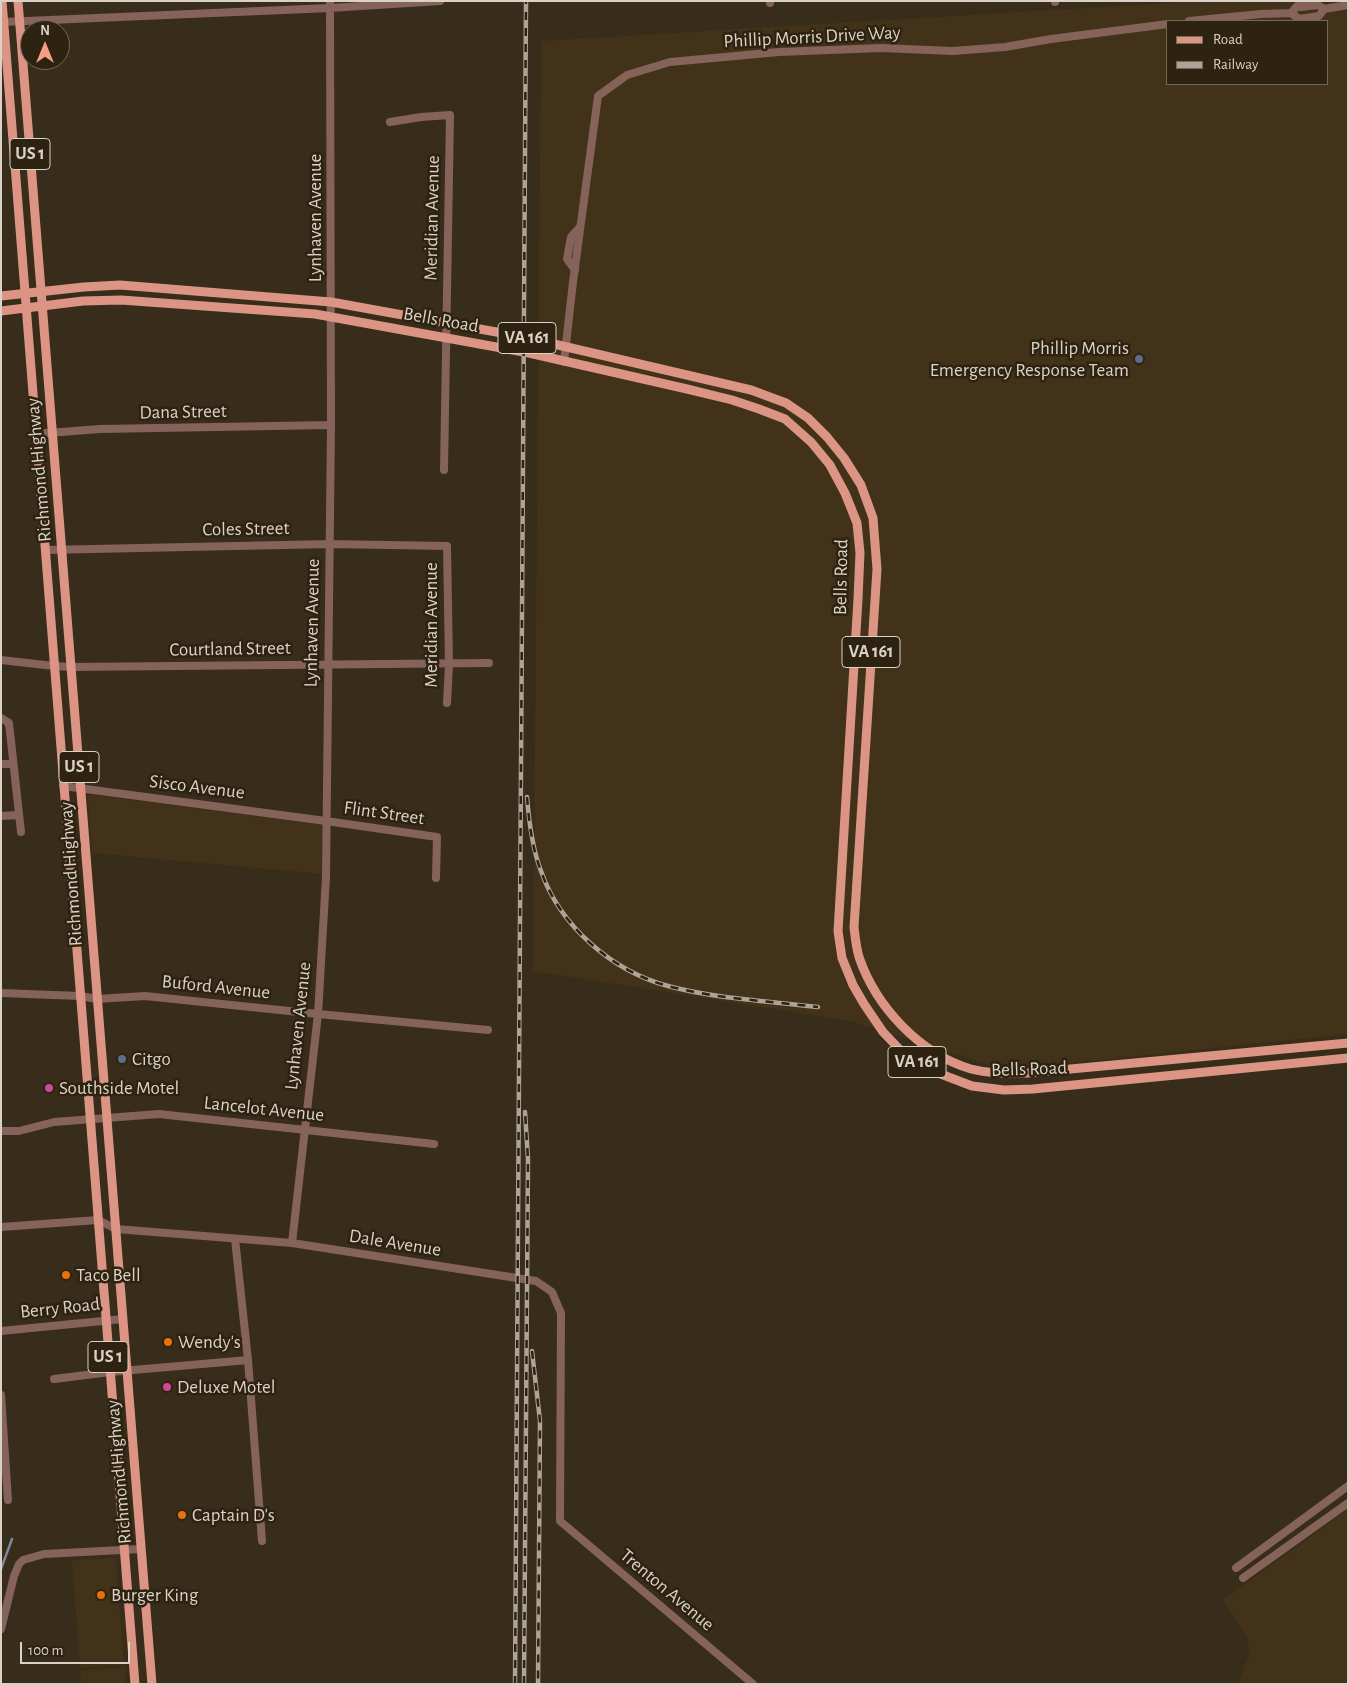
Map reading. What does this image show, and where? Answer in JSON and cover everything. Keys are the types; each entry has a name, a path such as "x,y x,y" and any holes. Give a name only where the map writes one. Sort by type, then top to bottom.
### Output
{"main road":[{"name":"Richmond Highway","path":"2,1 135,1684"},
{"name":"Richmond Highway","path":"18,1 20,21"},
{"name":"Richmond Highway","path":"24,70 152,1684"},
{"name":"Bells Road","path":"1,296 84,286 120,285 331,302 524,337 751,390 786,403 808,418 844,458 861,485 874,518 877,569 854,927 859,956 881,1000 903,1027 944,1057 972,1069 991,1072 1028,1073 1348,1043"},
{"name":"Bells Road","path":"1,311 83,301 128,300 331,316 524,352 687,389 732,400 784,419 811,442 830,465 845,493 857,523 860,553 838,931 842,958 853,985 883,1032 905,1055 938,1073 972,1086 1004,1090 1348,1058"},
{"path":"687,389 691,376"},
{"path":"855,651 871,653"},
{"path":"842,861 857,862"},
{"path":"1320,1045 1322,1060"},
{"path":"1098,1066 1100,1082"}],"street":[{"path":"39,20 440,1"},
{"path":"1199,20 1294,10 1301,2 1309,1"},
{"name":"Lynhaven Avenue","path":"292,1243 318,1014 326,877 331,426 330,5"},
{"path":"1294,10 1299,19 1319,16 1319,5 1348,5"},
{"path":"4,22 20,21"},
{"name":"Phillip Morris Drive Way","path":"564,362 575,270 567,259 571,238 580,227 598,96 627,75 670,62 743,55 881,48 962,50 1005,47 1166,24"},
{"name":"Meridian Avenue","path":"390,122 450,115 444,470"},
{"name":"Dana Street","path":"35,434 100,429 331,426"},
{"name":"Coles Street","path":"44,550 330,544 447,546"},
{"name":"Meridian Avenue","path":"447,546 447,703"},
{"name":"Courtland Street","path":"1,660 71,667 489,664"},
{"path":"1,718 8,723 21,832"},
{"path":"1,764 13,764"},
{"name":"Sisco Avenue","path":"64,786 326,821"},
{"path":"1,816 19,815"},
{"name":"Flint Street","path":"326,821 437,837 436,878"},
{"name":"Buford Avenue","path":"1,994 80,996 97,999 145,996 488,1030"},
{"name":"Lancelot Avenue","path":"1,1131 19,1131 54,1122 159,1114 434,1144"},
{"name":"Dale Avenue","path":"1,1227 98,1220 116,1228 292,1243 536,1281 552,1292 561,1313 560,1521"},
{"path":"235,1239 248,1360 262,1541"},
{"name":"Berry Road","path":"1,1330 123,1319"},
{"path":"54,1379 110,1372 248,1360"},
{"path":"1,1395 8,1500"},
{"path":"1236,1568 1348,1486"},
{"path":"1243,1578 1348,1503"},
{"name":"Trenton Avenue","path":"560,1521 753,1684"},
{"path":"1,1629 14,1576 19,1564 23,1560 44,1554 141,1549"}],"shaded area":[{"path":"1200,1 1348,1 1348,1034 1005,1070 850,1021 533,971 541,41"},
{"path":"87,794 324,825 322,874 92,853"},
{"path":"1348,1509 1348,1684 1238,1684 1250,1652 1247,1638 1223,1600"},
{"path":"116,1558 124,1665 80,1668 72,1560"},
{"path":"125,1667 126,1684 81,1684 80,1670"}],"waterway":[{"path":"1,1569 12,1539"}],"railway":[{"path":"515,1684 526,1"},
{"path":"527,797 535,853 550,891 561,910 575,928 608,958 647,979 668,986 724,997 818,1007"},
{"path":"524,1684 528,1159 525,1112"},
{"path":"532,1351 540,1421 538,1684"}],"place":[{"name":"Phillip Morris Emergency Response Team","path":"1139,359"},
{"name":"Citgo","path":"122,1059"},
{"name":"Southside Motel","path":"49,1088"},
{"name":"Taco Bell","path":"66,1275"},
{"name":"Wendy's","path":"168,1342"},
{"name":"Deluxe Motel","path":"167,1387"},
{"name":"Captain D's","path":"182,1515"},
{"name":"Burger King","path":"101,1595"}]}
